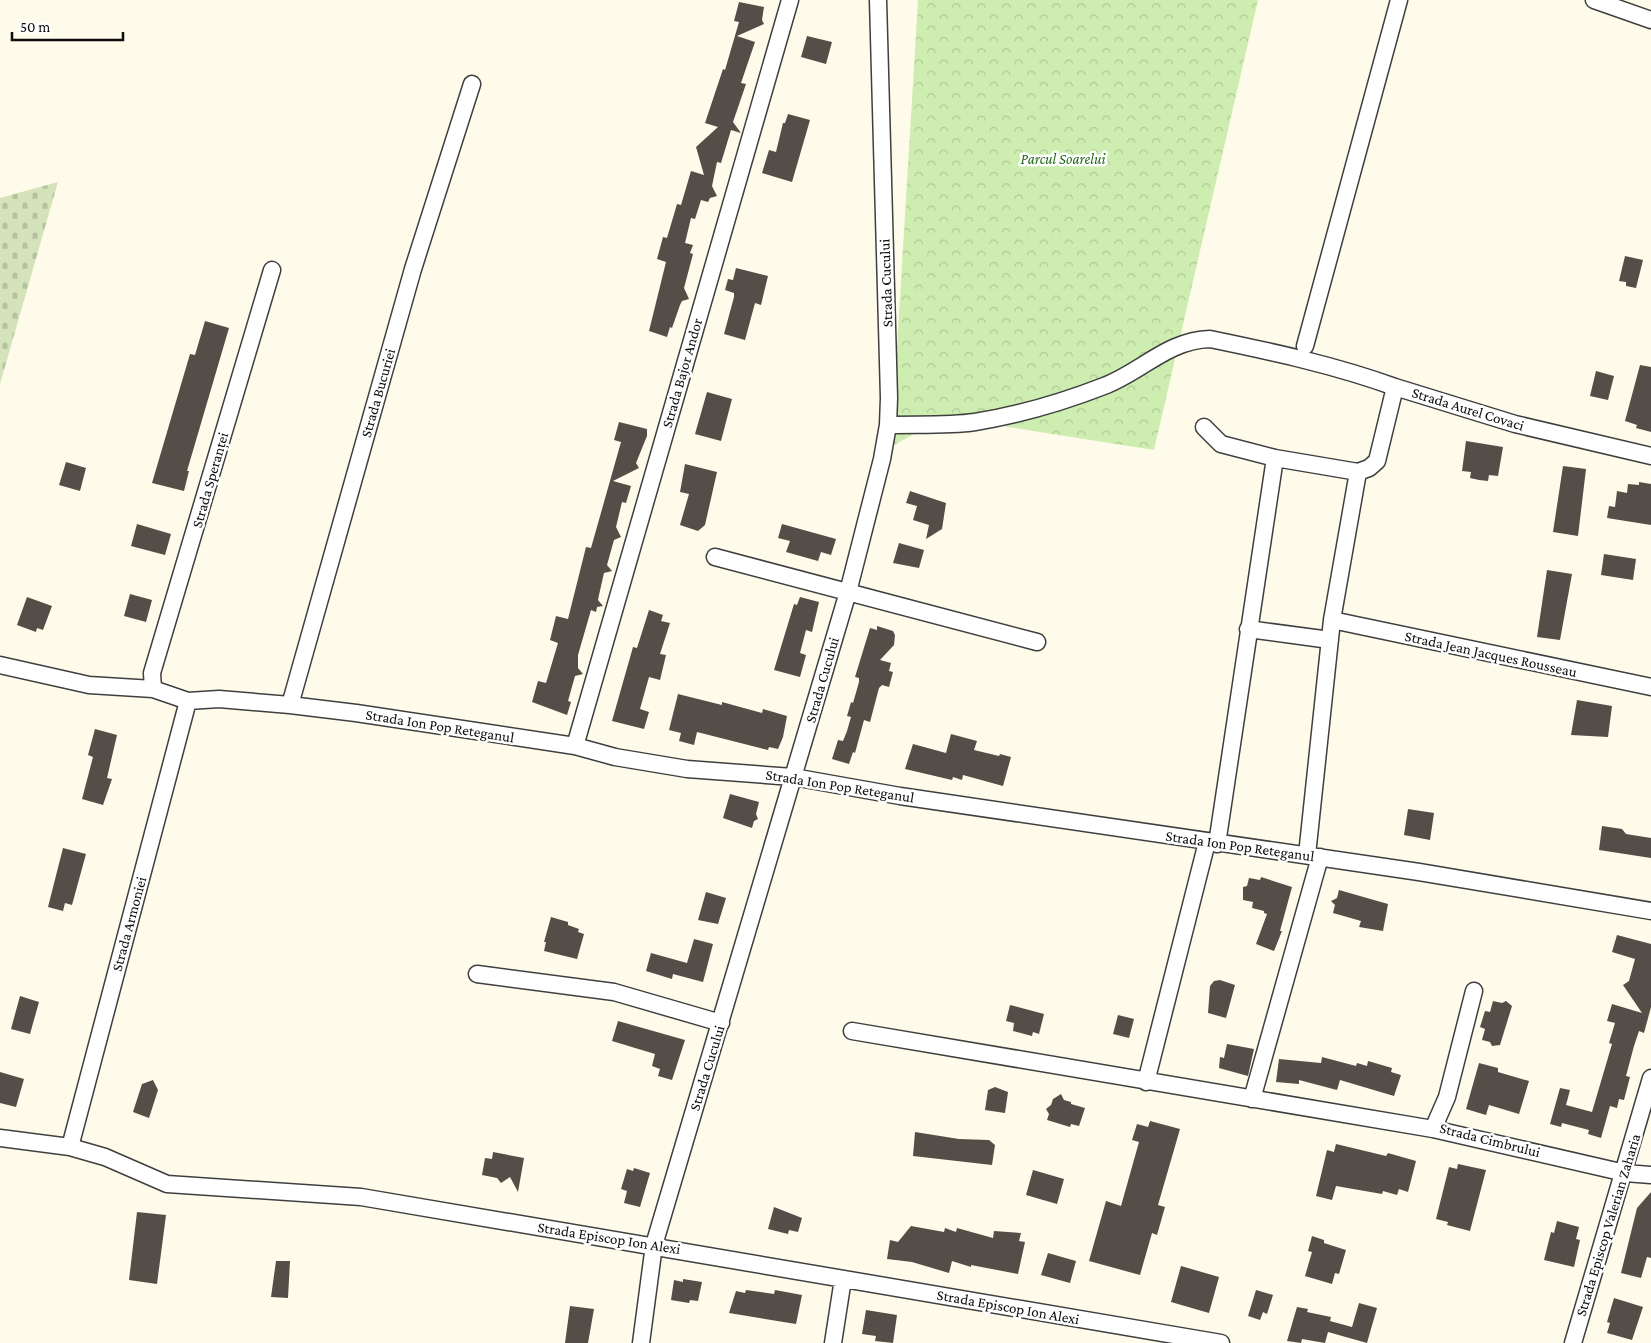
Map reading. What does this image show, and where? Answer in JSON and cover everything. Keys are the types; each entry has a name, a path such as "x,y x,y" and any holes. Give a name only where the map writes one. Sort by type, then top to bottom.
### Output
{"street":[{"name":"Strada Bajor Andor","path":"575,746 790,0"},
{"name":"Strada Cucului","path":"641,1343 654,1245 848,592 882,459 888,425 889,398 878,0"},
{"path":"1305,346 1399,0"},
{"path":"1594,0 1624,5 1651,20"},
{"name":"Strada Bucuriei","path":"290,705 410,278 472,84"},
{"name":"Strada Speranței","path":"154,689 152,673 272,270"},
{"path":"888,425 952,424 1020,412 1123,378 1176,345 1194,339 1210,339 1303,358 1351,371 1395,387"},
{"name":"Strada Aurel Covaci","path":"1358,472 1370,468 1377,461 1395,387 1514,424 1651,456"},
{"path":"1204,427 1221,444 1274,458 1358,472 1332,620 1313,856 1252,1099"},
{"path":"1146,1082 1212,843 1248,629 1274,458"},
{"path":"716,557 1037,642"},
{"name":"Strada Jean Jacques Rousseau","path":"1332,620 1651,687"},
{"path":"1248,629 1330,640"},
{"name":"Strada Ion Pop Reteganul","path":"0,666 89,685 154,689 188,701 219,699 290,705 575,746 614,757 688,769 793,777 910,797 1212,843 1313,856 1651,911"},
{"name":"Strada Armoniei","path":"70,1147 188,701"},
{"path":"477,974 614,992 721,1022"},
{"name":"Strada Cimbrului","path":"1474,991 1447,1097 1434,1129 1625,1173 1651,1175"},
{"path":"852,1031 1434,1129"},
{"name":"Strada Episcop Valerian Zaharia","path":"1573,1343 1625,1173 1651,1078"},
{"name":"Strada Episcop Ion Alexi","path":"0,1138 70,1147 105,1157 167,1184 361,1197 654,1245 843,1280 903,1288 1220,1343"},
{"path":"833,1343 843,1280"}],"green space":[{"name":"Parcul Soarelui","path":"918,0 1258,0 1154,450 971,421 926,427 891,447"},
{"path":"58,182 0,384 0,198"}],"building":[{"path":"739,2 764,7 762,20 764,24 737,36 755,42 741,83 746,84 733,122 741,133 731,130 721,163 717,162 712,186 717,196 710,198 708,202 701,200 695,219 691,218 685,243 693,245 690,253 693,254 684,288 689,299 682,301 667,337 649,331 666,262 657,259 663,237 667,238 677,204 681,205 691,171 704,175 696,147 718,127 705,123 723,69 725,70 739,22 734,21"},
{"path":"807,36 832,42 826,64 801,57"},
{"path":"788,114 810,120 792,182 762,173 769,150 776,152 783,123 785,123"},
{"path":"1625,256 1643,260 1636,288 1626,286 1626,282 1619,281"},
{"path":"736,268 768,276 761,305 755,303 745,340 724,334 734,297 734,293 725,290 728,279 733,280"},
{"path":"205,321 229,328 187,471 189,471 184,491 152,483 190,354 195,355"},
{"path":"1640,365 1651,367 1651,432 1636,428 1637,425 1625,421"},
{"path":"1596,371 1614,376 1608,400 1590,396"},
{"path":"707,392 732,399 721,441 695,434"},
{"path":"619,422 647,429 647,436 636,463 639,468 613,481 631,486 626,503 622,502 616,527 621,537 614,540 607,565 612,571 604,573 598,600 603,606 597,607 596,612 591,610 578,655 578,668 583,674 575,676 568,701 571,702 567,715 532,702 538,681 546,683 558,643 550,640 556,616 568,619 586,547 591,548 621,442 614,440"},
{"path":"1466,441 1503,447 1498,476 1489,475 1488,481 1479,480 1470,478 1471,472 1462,471"},
{"path":"66,462 86,468 80,491 59,485"},
{"path":"685,464 717,472 705,525 698,531 680,525 689,494 680,492"},
{"path":"1563,466 1586,469 1578,536 1553,532"},
{"path":"1639,482 1651,484 1651,525 1607,518 1609,506 1615,507 1617,491 1627,493 1628,484 1639,485"},
{"path":"910,491 946,503 942,529 926,539 929,525 913,520 917,506 906,503"},
{"path":"137,524 171,534 165,555 131,546"},
{"path":"782,524 836,539 831,555 821,552 818,561 786,552 790,541 778,538"},
{"path":"899,543 924,550 919,568 893,563"},
{"path":"1604,554 1636,559 1633,580 1601,575"},
{"path":"1547,570 1572,574 1560,640 1537,637"},
{"path":"130,594 152,600 146,622 124,616"},
{"path":"27,597 52,606 43,630 37,628 36,632 17,625"},
{"path":"800,597 819,602 812,632 806,630 800,653 806,655 800,677 774,670 794,604 797,605"},
{"path":"649,610 663,615 661,621 670,623 660,654 666,655 660,680 649,677 640,709 649,712 644,729 612,721 633,647 637,648"},
{"path":"877,626 893,631 895,635 894,645 880,660 891,663 889,671 893,672 889,687 882,685 879,688 870,722 864,720 855,753 853,752 849,764 832,759 838,740 843,741 847,731 851,717 847,716 859,682 859,678 855,677 870,628 877,630"},
{"path":"678,694 722,705 722,702 762,713 763,709 787,716 783,737 778,749 769,747 768,750 697,732 694,745 679,741 681,733 669,730"},
{"path":"1577,700 1612,706 1608,737 1571,735"},
{"path":"95,729 117,735 107,778 112,779 103,805 82,799 93,757 88,755"},
{"path":"951,734 977,741 974,750 1011,757 1003,786 963,775 962,780 953,777 952,780 905,769 913,744 946,753"},
{"path":"730,794 759,802 756,814 758,819 754,821 752,828 723,818"},
{"path":"1408,809 1434,813 1430,840 1404,835"},
{"path":"1602,826 1622,829 1626,834 1651,838 1651,858 1599,850"},
{"path":"63,848 86,854 72,905 65,903 63,911 48,907"},
{"path":"1261,877 1292,887 1280,931 1282,931 1274,951 1256,944 1267,914 1264,911 1252,908 1253,902 1243,900 1243,887 1247,886 1249,878 1260,880"},
{"path":"1339,890 1388,904 1383,931 1359,927 1361,921 1333,913 1335,905 1331,901 1337,898"},
{"path":"706,892 726,898 718,924 698,920"},
{"path":"551,917 568,922 568,925 579,929 578,932 584,934 577,959 544,951 546,942 544,942"},
{"path":"1617,935 1651,944 1651,1007 1644,1033 1639,1031 1634,1046 1626,1076 1630,1077 1624,1100 1619,1099 1617,1108 1610,1106 1601,1138 1588,1134 1589,1130 1562,1123 1561,1127 1550,1124 1560,1088 1570,1090 1566,1105 1592,1112 1612,1044 1609,1043 1615,1023 1607,1021 1612,1004 1642,1013 1623,985 1629,981 1635,959 1612,952"},
{"path":"694,939 713,944 703,982 673,974 672,979 646,971 651,953 687,963"},
{"path":"1220,980 1235,985 1226,1018 1208,1013 1210,986 1214,981"},
{"path":"20,996 39,1002 30,1034 11,1029"},
{"path":"1493,1001 1502,1003 1506,1001 1512,1006 1500,1045 1492,1046 1490,1042 1482,1040 1485,1029 1480,1027 1485,1011 1490,1012"},
{"path":"1010,1005 1044,1014 1039,1034 1033,1032 1032,1036 1013,1031 1014,1023 1006,1021"},
{"path":"1118,1015 1134,1019 1129,1038 1113,1034"},
{"path":"618,1021 685,1040 672,1080 658,1076 660,1069 652,1066 655,1054 612,1041"},
{"path":"1227,1044 1254,1049 1248,1076 1219,1068 1220,1057 1224,1058"},
{"path":"1322,1057 1356,1066 1357,1063 1367,1066 1368,1061 1392,1068 1391,1072 1401,1075 1394,1096 1340,1080 1337,1090 1299,1080 1299,1084 1276,1082 1279,1059 1321,1063"},
{"path":"1479,1063 1498,1068 1498,1072 1529,1081 1519,1114 1489,1105 1486,1115 1466,1109"},
{"path":"0,1072 24,1079 16,1107 0,1103"},
{"path":"153,1080 158,1090 149,1118 133,1112 142,1084"},
{"path":"995,1087 1008,1092 1005,1113 985,1110 988,1090"},
{"path":"1061,1094 1064,1100 1085,1108 1079,1126 1071,1124 1070,1127 1047,1120 1049,1114 1046,1109 1051,1105 1053,1099"},
{"path":"1150,1121 1180,1129 1158,1205 1165,1207 1157,1235 1152,1233 1140,1275 1089,1261 1106,1201 1121,1206 1139,1142 1132,1140 1137,1124 1148,1127"},
{"path":"915,1132 959,1139 989,1140 995,1145 992,1165 913,1156"},
{"path":"1336,1144 1386,1156 1388,1153 1416,1161 1408,1192 1399,1189 1397,1195 1383,1191 1382,1194 1336,1186 1332,1200 1316,1196 1327,1150 1334,1152"},
{"path":"493,1152 524,1158 518,1192 510,1177 501,1183 497,1178 482,1175 485,1158 492,1159"},
{"path":"1458,1164 1486,1170 1470,1231 1447,1225 1448,1222 1436,1219 1449,1167 1457,1169"},
{"path":"634,1168 650,1173 640,1207 624,1203 627,1191 621,1189 627,1169 633,1171"},
{"path":"1033,1170 1064,1179 1057,1204 1026,1195"},
{"path":"1651,1192 1651,1258 1647,1257 1641,1278 1621,1273 1637,1208"},
{"path":"774,1207 802,1218 798,1232 789,1230 788,1234 768,1229"},
{"path":"137,1212 166,1215 157,1284 129,1280"},
{"path":"1557,1221 1579,1227 1576,1239 1580,1240 1574,1267 1544,1260 1551,1232 1554,1233"},
{"path":"911,1226 944,1232 945,1228 956,1232 957,1228 993,1238 994,1231 1021,1233 1019,1241 1025,1242 1018,1274 971,1265 971,1267 952,1261 949,1273 912,1262 887,1259 890,1240 898,1242"},
{"path":"1312,1236 1324,1240 1324,1243 1346,1250 1339,1274 1335,1273 1332,1284 1305,1276 1312,1252 1308,1251"},
{"path":"1048,1253 1076,1261 1070,1283 1041,1275"},
{"path":"276,1261 290,1261 288,1298 271,1297"},
{"path":"1181,1266 1219,1277 1209,1313 1171,1302"},
{"path":"683,1279 702,1282 698,1301 690,1300 689,1303 671,1300 674,1280 683,1282"},
{"path":"746,1290 774,1294 775,1290 802,1295 796,1324 729,1313 736,1291 745,1293"},
{"path":"1256,1290 1273,1295 1267,1314 1263,1312 1260,1320 1248,1316"},
{"path":"1614,1298 1643,1307 1632,1340 1607,1333 1610,1323 1607,1322"},
{"path":"1359,1303 1377,1308 1367,1343 1328,1332 1325,1343 1302,1339 1301,1343 1287,1341 1297,1307 1308,1309 1307,1312 1331,1317 1330,1321 1352,1327"},
{"path":"570,1306 594,1309 588,1343 565,1343"},
{"path":"866,1310 897,1315 893,1343 875,1341 876,1336 862,1334"}]}
